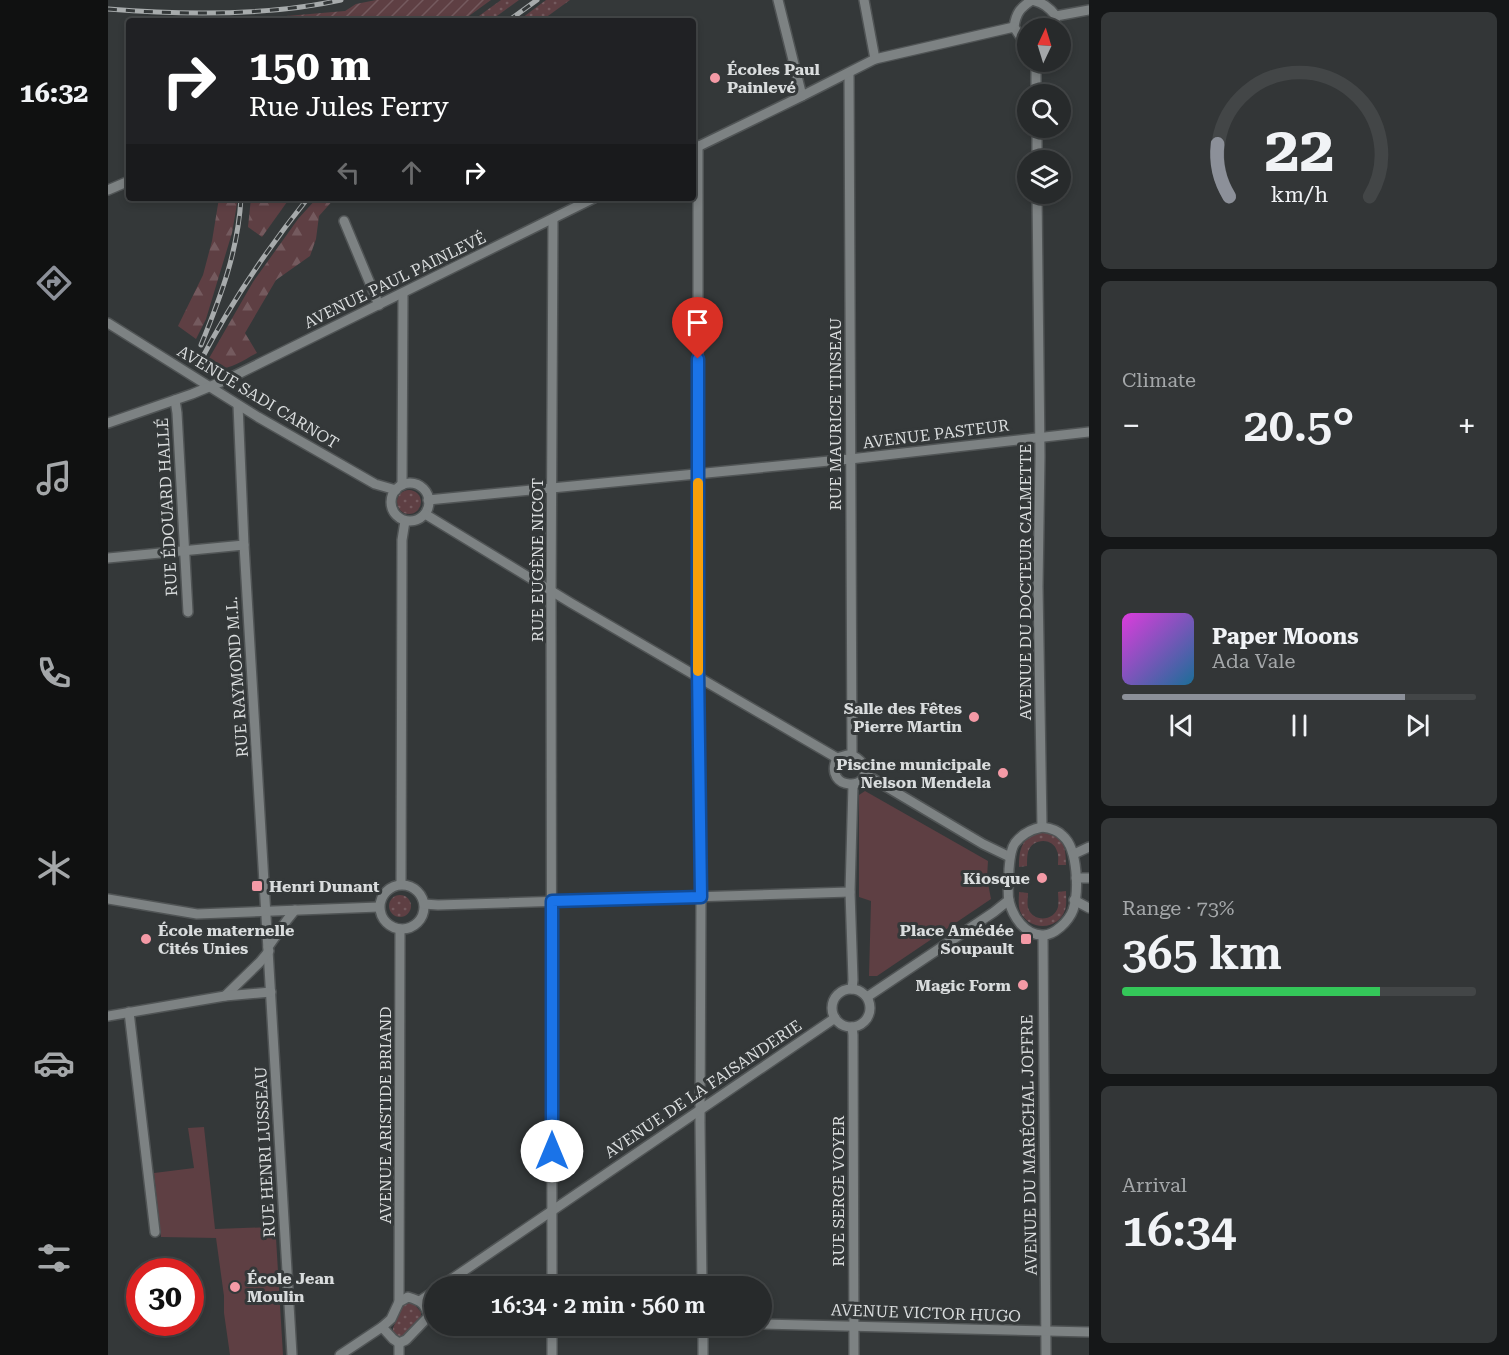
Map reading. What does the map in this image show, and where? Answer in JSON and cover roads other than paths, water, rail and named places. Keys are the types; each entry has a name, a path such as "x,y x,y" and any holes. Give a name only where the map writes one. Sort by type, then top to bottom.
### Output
{"street":[{"path":"778,0 802,96"},
{"path":"864,0 875,59"},
{"path":"1017,32 1014,27 1015,15 1021,7 1032,0 1050,8 1056,16 1089,9"},
{"path":"702,1276 696,147 875,59 1014,27"},
{"name":"RUE MAURICE TINSEAU","path":"849,73 852,755"},
{"path":"108,190 126,182"},
{"name":"AVENUE PAUL PAINLEVÉ","path":"108,423 228,379 588,201"},
{"name":"AVENUE DU DOCTEUR CALMETTE","path":"1037,204 1038,587 1042,827"},
{"name":"RUE EUGÈNE NICOT","path":"552,1276 553,219"},
{"path":"344,221 379,305"},
{"path":"399,487 407,484 419,486 426,494 428,506 425,514 417,520 405,521 400,518 392,510 391,500 399,487 403,293"},
{"name":"AVENUE SADI CARNOT","path":"108,323 238,405 375,484 399,487"},
{"name":"RUE ÉDOUARD HALLÉ","path":"175,400 188,612"},
{"name":"RUE RAYMOND M.L.","path":"238,405 268,949"},
{"name":"AVENUE PASTEUR","path":"428,500 850,459 1089,432"},
{"path":"425,514 837,758"},
{"path":"401,884 402,540 405,521"},
{"path":"108,558 244,545"},
{"path":"852,755 859,760 864,766 863,779 853,785 841,782 834,771 837,758 852,755"},
{"path":"865,774 983,844 1010,857"},
{"path":"852,988 850,892 853,785"},
{"path":"1042,827 1051,829 1064,836 1074,854 1076,878 1072,912 1056,931 1043,936 1031,932 1022,926 1009,900 1010,857 1017,841 1029,831 1042,827"},
{"path":"1074,854 1089,847"},
{"path":"1076,878 1089,878"},
{"path":"401,884 414,888 424,904 422,916 418,922 413,926 400,929 387,924 379,907 380,899 388,888 401,884"},
{"path":"424,904 850,892"},
{"path":"108,899 197,914 379,907"},
{"path":"867,997 1009,900"},
{"path":"1074,900 1089,908"},
{"path":"225,996 260,962 296,910"},
{"name":"AVENUE ARISTIDE BRIAND","path":"399,1302 400,929"},
{"name":"AVENUE DU MARÉCHAL JOFFRE","path":"1043,936 1046,1355"},
{"name":"RUE HENRI LUSSEAU","path":"268,949 292,1355"},
{"path":"852,988 867,997 870,1006 868,1016 861,1024 852,1027 842,1025 835,1018 832,1008 834,998 842,991 852,988"},
{"path":"108,1016 225,996 271,992"},
{"path":"129,1012 155,1232"},
{"name":"AVENUE DE LA FAISANDERIE","path":"456,1276 835,1018"},
{"name":"RUE SERGE VOYER","path":"852,1027 854,1355"},
{"path":"340,1355 391,1319 399,1302 408,1297 421,1300 424,1305"},
{"path":"399,1343 406,1340 424,1323"},
{"name":"AVENUE VICTOR HUGO","path":"772,1324 1089,1332"},
{"path":"382,1327 399,1343"},
{"path":"552,1336 552,1355"},
{"path":"703,1336 703,1355"},
{"path":"399,1343 399,1355"}],"railway":[{"path":"108,9 225,13 284,9 341,0"},
{"path":"512,18 537,0"},
{"path":"201,345 232,255 241,201"},
{"path":"200,362 250,277 306,201"}],"place":[{"name":"Écoles Paul Painlevé","path":"715,78"},
{"name":"Salle des Fêtes Pierre Martin","path":"974,717"},
{"name":"Piscine municipale Nelson Mendela","path":"1003,773"},
{"name":"Kiosque","path":"1042,878"},
{"name":"Henri Dunant","path":"257,886"},
{"name":"École maternelle Cités Unies","path":"146,939"},
{"name":"Place Amédée Soupault","path":"1026,939"},
{"name":"Magic Form","path":"1023,985"},
{"name":"École Jean Moulin","path":"235,1287"}]}
